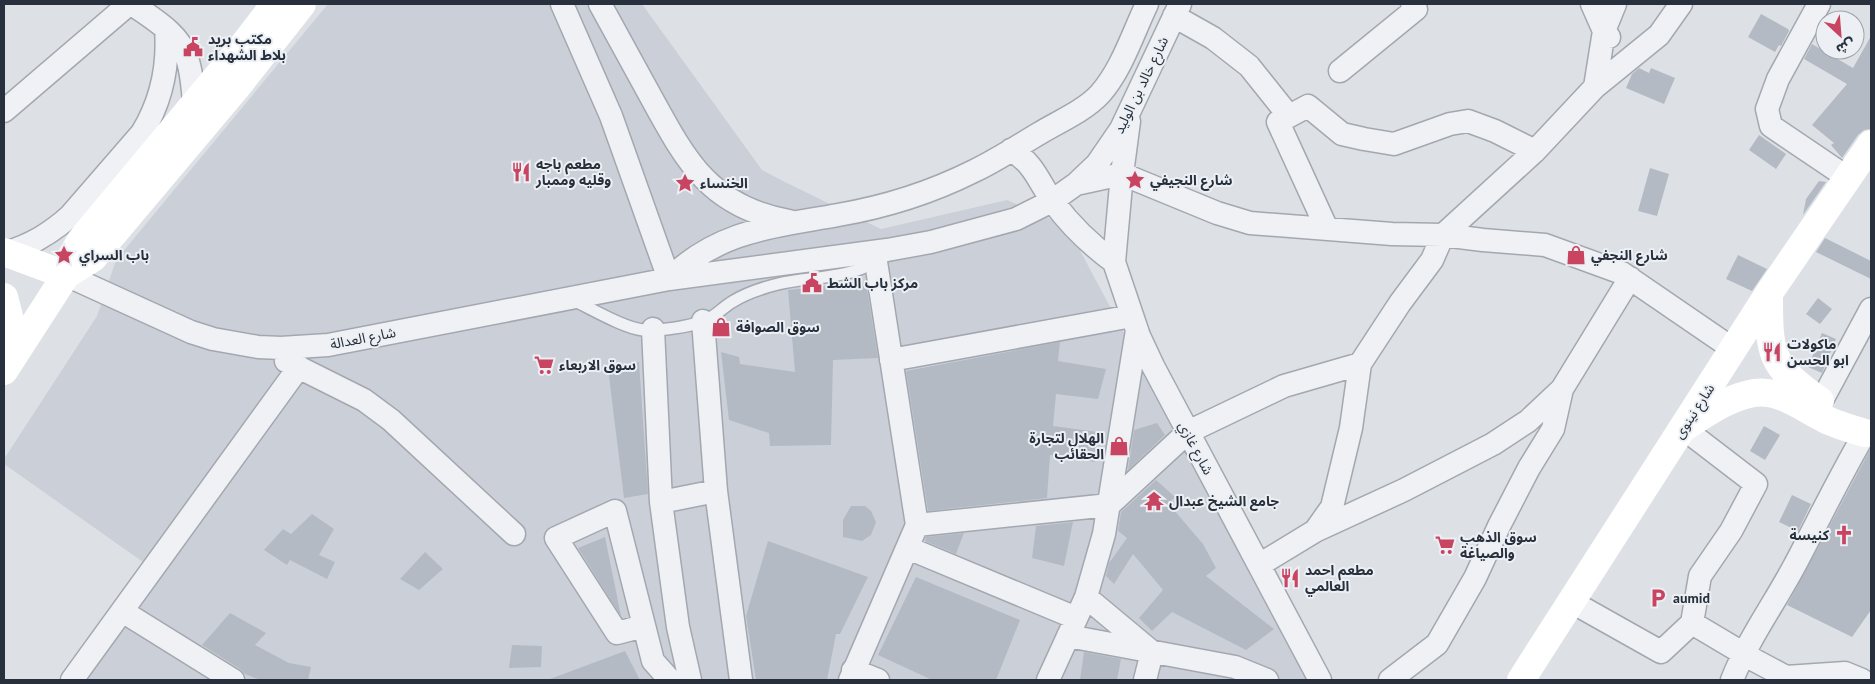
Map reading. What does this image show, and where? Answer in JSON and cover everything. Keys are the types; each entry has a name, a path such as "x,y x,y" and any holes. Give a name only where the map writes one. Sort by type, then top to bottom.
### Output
{"main road":[{"path":"8,364 66,275 71,257 81,240 275,4"},
{"path":"5,252 66,275 85,265 101,251 236,88 302,4"},
{"name":"شارع نينوى","path":"1522,680 1769,293 1871,144"},
{"path":"1769,293 1770,340 1779,366 1788,377 1868,434"},
{"path":"4,297 11,324 8,364"},
{"path":"1683,428 1731,400 1754,393 1766,392 1789,399 1826,419 1868,434"}],"street":[{"path":"4,111 131,4 166,29 182,46 187,56 194,104"},
{"path":"562,4 611,116 669,280 692,258 720,242 750,232 794,222 840,215 909,197 943,185 976,170 1012,150 1076,112 1099,95 1114,73 1147,4"},
{"path":"600,4 675,141 697,172 717,191 741,206 776,219 794,222"},
{"path":"1340,72 1416,10 1412,4"},
{"path":"1592,4 1604,31 1627,62"},
{"path":"1595,87 1604,31 1615,4"},
{"path":"1315,531 1332,506 1351,428 1360,364 1400,303 1432,260 1443,235 1535,151 1595,87 1659,35 1681,4"},
{"path":"1819,4 1778,79 1767,109 1771,126 1848,178"},
{"path":"1177,10 1249,66 1289,116"},
{"name":"شارع خالد بن الوليد","path":"1076,184 1097,164 1121,129 1177,10"},
{"path":"5,252 32,244 58,227 70,216 142,133 155,109 164,83 167,65 166,29"},
{"path":"1327,229 1278,122 1308,106 1342,134 1364,139 1394,144 1450,124 1468,121 1495,131 1535,151"},
{"name":"شارع غازي","path":"1131,109 1122,174 1114,262 1134,323 1153,366 1320,680"},
{"path":"1012,150 1028,161 1052,201 1079,233 1114,262"},
{"path":"1076,184 1122,174 1217,213 1250,223 1392,234 1443,235 1545,245 1622,273 1733,349"},
{"name":"شارع العدالة","path":"66,275 191,332 213,339 258,347 289,348 328,345 669,280 882,256 1016,219 1052,201 1076,184"},
{"path":"878,680 852,675 917,525 891,360 882,256"},
{"path":"1259,565 1315,531 1388,497 1493,444 1528,421 1562,389 1630,278"},
{"path":"1821,402 1871,309"},
{"path":"704,321 716,491 741,680"},
{"path":"891,360 1134,323 1104,534 1086,597 1048,680"},
{"path":"653,329 661,502 678,627 690,680"},
{"path":"258,347 364,400 391,420 514,534"},
{"path":"917,525 1109,504 1188,432 1284,386 1360,364"},
{"path":"72,680 299,368"},
{"path":"1390,680 1437,644 1475,578 1498,526 1529,468 1553,429 1562,389"},
{"path":"1572,602 1660,652 1692,623 1700,576 1731,531 1756,484 1683,428"},
{"path":"1732,680 1743,653 1798,560 1841,474 1868,434"},
{"path":"661,502 716,491"},
{"path":"644,626 617,632 556,538 614,511 644,626 652,661 670,680"},
{"path":"908,548 1072,627 1152,652 1235,667 1268,680"},
{"path":"1086,597 1152,652"},
{"path":"122,611 233,680"},
{"path":"1692,623 1786,678 1845,673 1862,680"},
{"path":"1145,680 1152,652"}],"lane":[{"path":"570,299 631,327 644,330 685,326 714,316 730,303 749,293 780,284 858,270 882,256"}],"shaded area":[{"path":"328,4 642,4 762,170 781,180 881,229 1007,200 1067,226 1205,485 1313,680 82,680 160,574 4,464 4,459 97,316 116,260"}],"building":[{"path":"1761,14 1789,31 1781,46 1779,45 1775,52 1748,37"},
{"path":"1871,36 1871,129 1864,130 1858,135 1842,158 1831,145 1834,143 1812,125 1847,84 1804,59 1812,44 1815,46 1815,60 1839,60 1853,68 1858,60 1865,60 1865,47"},
{"path":"1639,68 1649,73 1651,68 1675,78 1664,104 1626,88 1632,74"},
{"path":"1759,135 1786,154 1776,169 1749,150"},
{"path":"1650,168 1669,174 1657,216 1638,211"},
{"path":"1819,181 1826,182 1803,215 1806,199"},
{"path":"1825,238 1871,261 1871,279 1816,252"},
{"path":"1738,255 1767,269 1752,291 1726,279"},
{"path":"866,282 878,358 833,360 831,445 770,446 769,433 729,420 721,352 739,357 740,364 795,372 788,290"},
{"path":"1818,298 1832,309 1820,324 1806,314"},
{"path":"1822,333 1836,339 1822,373 1808,367"},
{"path":"1060,342 1058,361 1106,369 1098,399 1056,394 1053,426 1098,432 1095,462 1050,455 1047,498 928,511 906,371"},
{"path":"639,362 648,494 624,498 608,368"},
{"path":"1157,423 1165,435 1128,470 1134,430"},
{"path":"1764,426 1780,435 1765,460 1750,451"},
{"name":"كنيسة","path":"1871,448 1871,610 1852,637 1787,605"},
{"path":"1156,480 1175,497 1168,503 1203,544 1216,568 1206,576 1274,629 1246,650 1172,612 1152,631 1139,618 1163,590 1133,554 1114,584 1106,576 1109,563 1127,538 1118,531 1121,512"},
{"path":"1792,495 1811,504 1798,531 1779,522"},
{"path":"851,506 865,506 871,511 876,522 871,535 862,541 843,537 843,520"},
{"path":"312,514 334,529 319,555 335,562 327,579 290,560 287,565 264,550 283,529 291,534"},
{"path":"1073,522 1064,566 1032,558 1036,526"},
{"path":"964,533 956,554 925,541 926,537"},
{"path":"605,537 621,616 578,548"},
{"path":"768,541 868,577 840,634 836,634 827,680 756,680 746,616"},
{"path":"425,552 443,569 419,590 400,579"},
{"path":"916,577 1020,620 996,680 932,680 878,655"},
{"path":"230,613 266,633 255,645 289,663 311,667 308,680 260,680 245,674 202,645"},
{"path":"512,645 542,646 541,667 509,668"},
{"path":"625,651 640,680 550,679"},
{"path":"1084,652 1121,659 1117,680 1080,680"}],"place":[{"name":"مكتب بريد بلاط الشهداء","path":"193,47"},
{"name":"مطعم باجه وقليه وممبار","path":"521,172"},
{"name":"شارع النجيفي","path":"1135,180"},
{"name":"الخنساء","path":"685,183"},
{"name":"باب السراي","path":"64,255"},
{"name":"شارع النجفي","path":"1576,255"},
{"name":"مركز باب الشط","path":"812,283"},
{"name":"سوق الصوافة","path":"721,327"},
{"name":"ماكولات ابو الحسن","path":"1772,352"},
{"name":"سوق الاربعاء","path":"544,365"},
{"name":"الهلال لتجارة الحقائب","path":"1119,446"},
{"name":"جامع الشيخ عبدال","path":"1154,501"},
{"name":"كنيسة","path":"1844,535"},
{"name":"سوق الذهب والصياغة","path":"1445,545"},
{"name":"مطعم احمد العالمي","path":"1290,578"},
{"name":"aumid","path":"1658,598"}]}
